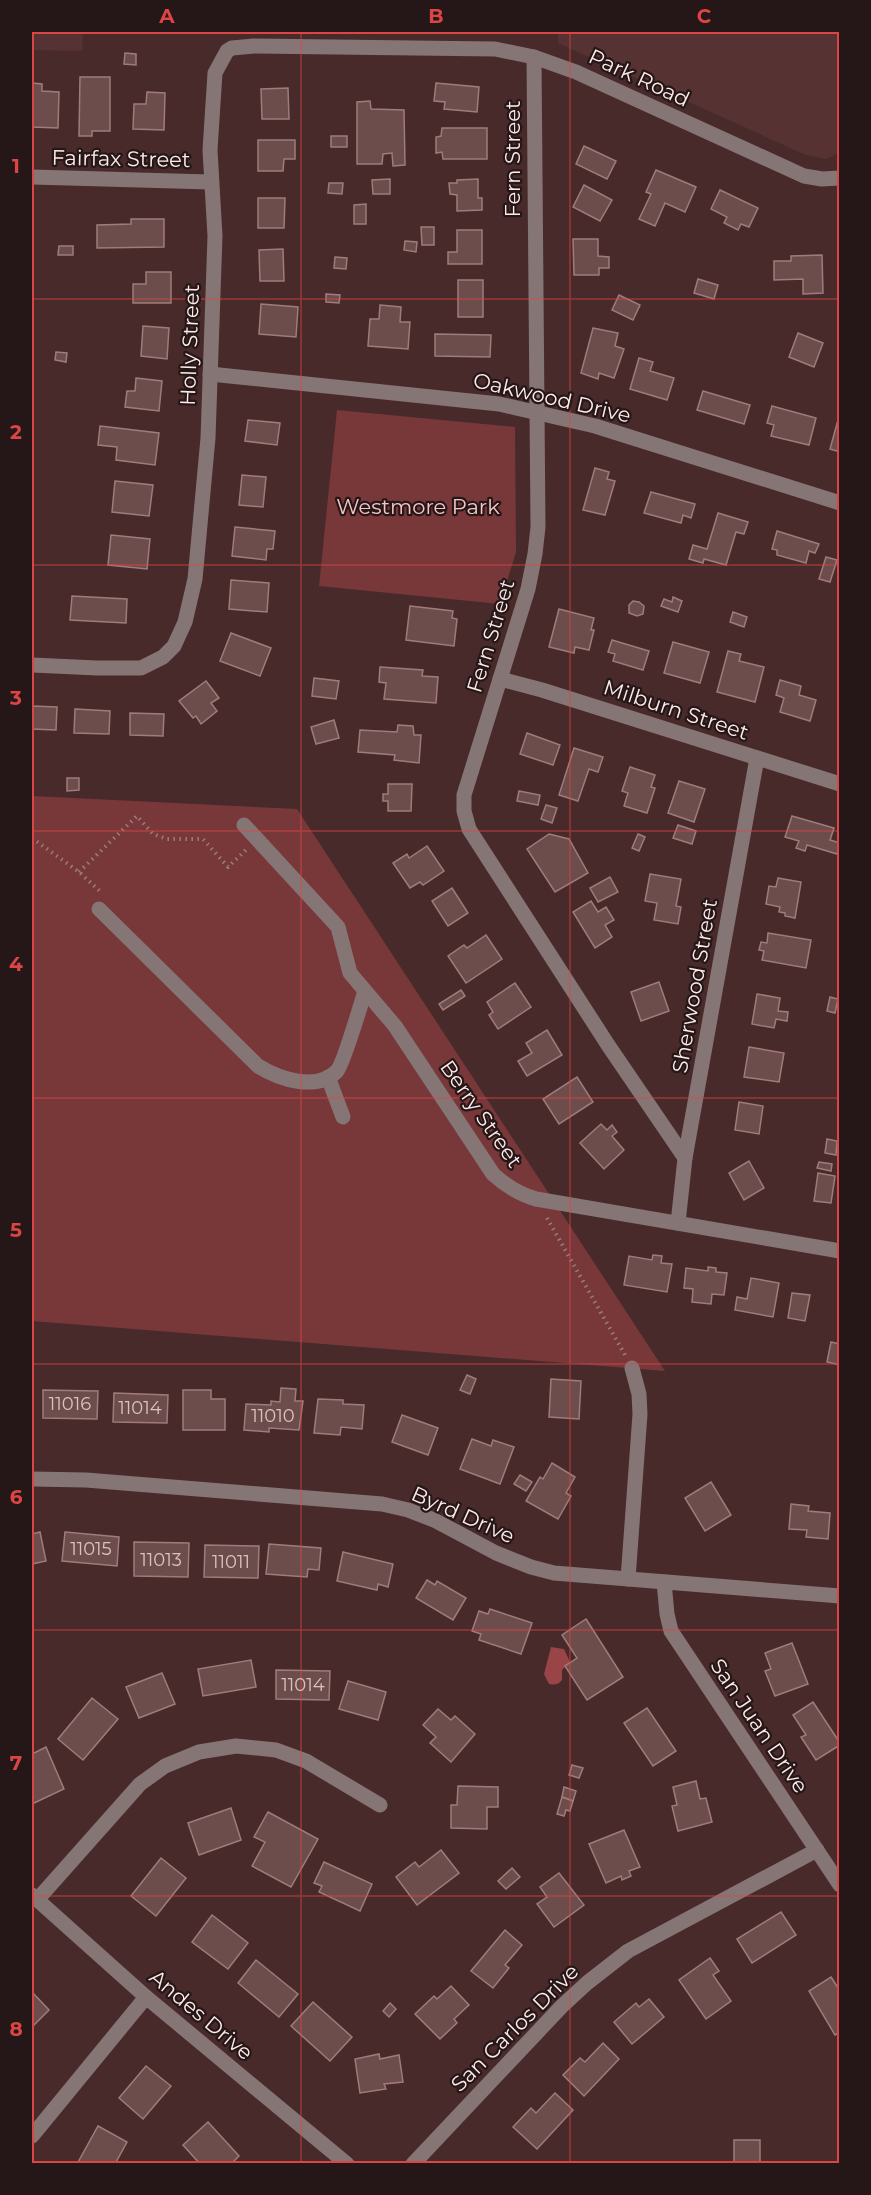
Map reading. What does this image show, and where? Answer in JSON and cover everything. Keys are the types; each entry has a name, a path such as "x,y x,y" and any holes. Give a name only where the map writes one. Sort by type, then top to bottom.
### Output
{"street":[{"name":"Park Road","path":"232,48 403,46 495,49 534,57 576,72 804,176 822,179 840,178"},
{"name":"Holly Street","path":"32,665 133,669 154,663 174,646 185,622 195,579 208,438 214,236 210,150 214,73 227,51 232,48"},
{"name":"Fern Street","path":"534,57 538,527 528,589 464,795 464,811 470,829 608,1045 685,1158"},
{"name":"Fairfax Street","path":"32,177 210,182"},
{"name":"Oakwood Drive","path":"210,374 476,401 536,412 595,426 840,503"},
{"name":"Milburn Street","path":"500,679 542,690 840,784"},
{"name":"Sherwood Street","path":"678,1223 685,1158 757,758"},
{"name":"Berry Street","path":"244,825 338,927 350,973 394,1026 493,1174 505,1185 521,1195 536,1199 840,1251"},
{"path":"99,909 258,1066 270,1073 297,1082 323,1080 339,1070 365,991"},
{"path":"328,1077 343,1117"},
{"path":"628,1579 640,1414 639,1394 632,1368"},
{"name":"Byrd Drive","path":"32,1479 86,1480 382,1504 408,1510 434,1520 496,1553 531,1567 554,1573 840,1596"},
{"name":"San Juan Drive","path":"664,1582 671,1631 840,1885"},
{"path":"34,1898 140,1784 165,1766 199,1752 236,1746 276,1750 306,1761 380,1805"},
{"name":"San Carlos Drive","path":"413,2163 586,1983 628,1951 816,1850"},
{"name":"Andes Drive","path":"34,1898 146,1997 347,2163"},
{"path":"32,2136 146,1997"}],"path":[{"path":"79,872 137,816 153,834 167,838 203,839 228,867 257,839"},
{"path":"32,838 79,872 107,897 99,909"},
{"path":"536,1199 632,1368"}],"shaded area":[{"path":"32,32 83,32 82,51 32,50"},
{"path":"558,32 839,32 839,153 826,159 806,155 558,43"},
{"path":"551,1647 564,1649 570,1662 562,1670 562,1680 555,1684 549,1684 544,1674"}],"green space":[{"name":"Westmore Park","path":"337,410 515,427 516,552 500,604 319,586"},
{"path":"32,796 297,809 665,1371 32,1321"}],"building":[{"path":"125,53 136,54 136,65 124,64"},
{"path":"80,77 110,77 110,131 92,131 92,136 79,136"},
{"path":"32,83 42,84 42,91 59,92 58,128 32,127"},
{"path":"436,83 479,87 477,112 444,109 445,102 434,101"},
{"path":"288,88 289,119 262,119 261,89"},
{"path":"147,92 165,93 164,130 133,129 134,104 146,104"},
{"path":"370,101 371,109 404,110 405,165 393,166 392,153 383,154 382,164 357,164 357,102"},
{"path":"442,128 487,128 487,159 443,159 442,152 436,153 436,137 441,136"},
{"path":"331,136 347,136 347,147 331,147"},
{"path":"258,140 295,140 295,159 284,159 283,171 258,171"},
{"path":"584,146 616,161 607,179 576,164"},
{"path":"656,170 696,187 685,212 665,203 655,226 639,219 651,194 646,192"},
{"path":"390,179 390,194 373,194 372,180"},
{"path":"478,179 478,198 482,198 482,210 457,211 457,195 450,194 449,183 457,183 457,180"},
{"path":"329,183 343,183 342,194 328,193"},
{"path":"584,185 612,200 600,221 573,207"},
{"path":"720,190 758,208 749,227 741,224 738,230 724,223 727,217 711,209"},
{"path":"258,198 285,198 284,228 258,228"},
{"path":"366,204 366,224 354,224 354,205"},
{"path":"131,219 164,219 164,247 97,248 97,225 131,224"},
{"path":"421,227 434,227 434,245 422,245"},
{"path":"457,230 482,230 482,264 448,264 448,252 457,252"},
{"path":"573,239 598,239 598,256 609,257 609,268 599,268 599,275 574,275"},
{"path":"405,241 417,242 416,252 404,250"},
{"path":"59,246 73,246 73,255 58,255"},
{"path":"283,249 284,281 260,281 259,250"},
{"path":"822,255 823,293 803,294 803,279 774,280 774,261 791,261 791,256"},
{"path":"335,257 347,258 346,269 334,268"},
{"path":"146,272 171,272 171,303 133,303 133,284 146,284"},
{"path":"698,279 718,285 714,299 694,293"},
{"path":"458,280 483,280 483,317 458,317"},
{"path":"326,294 340,295 339,303 326,302"},
{"path":"619,295 640,305 633,320 612,310"},
{"path":"261,304 298,307 296,337 259,334"},
{"path":"380,305 401,307 400,322 410,322 408,349 368,346 370,319 379,319"},
{"path":"143,326 169,328 167,359 141,356"},
{"path":"593,328 618,333 615,346 624,349 614,378 599,373 598,379 581,373"},
{"path":"798,333 823,343 814,367 789,357"},
{"path":"435,334 491,335 490,357 435,356"},
{"path":"56,352 67,353 66,362 55,360"},
{"path":"639,358 653,362 650,371 674,378 667,400 630,389"},
{"path":"136,378 162,381 159,411 125,407 127,391 135,391"},
{"path":"703,391 750,405 744,424 697,410"},
{"path":"772,406 816,418 809,445 771,436 774,425 767,423"},
{"path":"248,420 280,423 277,445 245,441"},
{"path":"838,420 840,420 840,452 830,449"},
{"path":"100,426 159,433 155,465 116,460 117,447 98,445"},
{"path":"595,468 609,472 607,479 615,481 605,515 583,510"},
{"path":"242,475 266,477 263,507 239,505"},
{"path":"115,481 153,485 149,516 112,512"},
{"path":"651,492 695,504 691,518 683,515 681,523 644,513"},
{"path":"718,513 748,522 744,534 736,532 726,565 704,559 703,563 689,559 693,545 707,549"},
{"path":"235,527 275,531 273,549 267,549 266,560 232,556"},
{"path":"777,531 819,544 815,553 809,551 806,563 777,555 777,550 772,549"},
{"path":"111,535 150,539 147,569 108,565"},
{"path":"826,557 837,560 830,582 819,579"},
{"path":"231,580 269,583 267,612 229,609"},
{"path":"72,596 127,599 126,623 70,620"},
{"path":"673,597 682,601 678,612 661,606 664,599 672,602"},
{"path":"633,601 644,606 643,614 637,616 629,613 629,605"},
{"path":"410,606 453,611 452,618 457,619 454,646 406,640"},
{"path":"559,609 594,618 591,630 594,630 589,650 575,647 574,653 549,647"},
{"path":"733,612 747,617 744,627 730,622"},
{"path":"231,633 271,648 260,676 220,661"},
{"path":"612,640 649,651 643,670 613,661 615,654 608,652"},
{"path":"673,642 709,652 700,683 664,673"},
{"path":"728,651 741,654 739,661 764,667 755,702 717,692"},
{"path":"380,667 423,670 422,676 438,677 436,703 384,699 386,683 379,682"},
{"path":"314,678 339,681 336,699 312,696"},
{"path":"780,680 801,686 799,695 816,700 810,721 780,712 784,698 776,695"},
{"path":"206,681 219,698 211,703 217,711 201,724 196,716 193,718 179,701"},
{"path":"32,706 57,707 56,730 32,729"},
{"path":"75,709 110,711 109,734 74,733"},
{"path":"130,713 164,714 163,736 130,735"},
{"path":"334,720 339,738 316,744 311,727"},
{"path":"398,725 413,726 414,735 421,735 419,763 394,760 395,755 358,752 360,730 397,732"},
{"path":"527,733 560,745 553,765 520,754"},
{"path":"574,748 603,757 598,772 589,769 578,801 559,795"},
{"path":"630,767 655,775 651,787 655,788 647,813 624,806 628,793 622,791"},
{"path":"67,778 79,778 79,790 67,791"},
{"path":"679,781 705,789 694,822 668,813"},
{"path":"388,784 412,784 411,811 388,811 388,801 383,801 383,794 388,794"},
{"path":"519,791 540,795 538,805 517,801"},
{"path":"546,805 557,808 552,823 541,819"},
{"path":"792,816 834,828 830,840 840,843 837,854 807,845 805,851 796,848 799,841 785,837"},
{"path":"678,825 696,831 692,844 673,838"},
{"path":"549,834 569,839 588,873 555,892 527,849"},
{"path":"638,834 645,837 639,851 632,848"},
{"path":"427,846 444,871 423,885 420,882 410,888 393,863 407,854 409,858"},
{"path":"650,874 681,879 676,906 681,907 678,924 654,920 657,903 645,901"},
{"path":"610,877 618,892 598,902 590,888"},
{"path":"778,878 801,882 795,918 779,912 780,907 766,904 769,886 776,887"},
{"path":"452,888 468,913 448,926 432,901"},
{"path":"591,901 598,912 606,907 614,920 605,925 612,937 595,948 573,912"},
{"path":"768,933 811,940 806,968 762,960 764,951 759,950 761,942 767,943"},
{"path":"486,935 502,959 466,983 448,956 464,945 467,948"},
{"path":"659,982 669,1011 641,1021 631,992"},
{"path":"515,983 531,1007 498,1029 489,1015 493,1012 487,1002"},
{"path":"461,990 465,996 443,1010 439,1004"},
{"path":"757,994 780,998 778,1011 788,1012 787,1021 776,1019 774,1028 752,1024"},
{"path":"830,997 838,999 835,1013 827,1011"},
{"path":"547,1030 562,1055 527,1076 518,1061 532,1053 526,1043"},
{"path":"749,1047 784,1053 779,1082 744,1077"},
{"path":"577,1077 593,1102 559,1124 543,1099"},
{"path":"739,1102 763,1106 759,1134 735,1130"},
{"path":"601,1124 607,1130 612,1125 617,1132 612,1136 624,1150 604,1169 580,1143"},
{"path":"827,1139 837,1141 836,1155 825,1153"},
{"path":"749,1161 764,1188 744,1200 729,1173"},
{"path":"819,1162 832,1164 831,1171 817,1168"},
{"path":"818,1173 835,1176 831,1203 814,1201"},
{"path":"653,1255 662,1256 661,1263 672,1264 667,1292 624,1285 629,1256 652,1260"},
{"path":"708,1267 716,1268 716,1272 727,1273 724,1295 712,1294 711,1304 692,1302 693,1289 684,1288 686,1268 708,1271"},
{"path":"751,1278 779,1283 773,1317 735,1310 737,1297 747,1299"},
{"path":"792,1293 810,1295 805,1321 788,1318"},
{"path":"831,1342 840,1344 840,1365 827,1362"},
{"path":"467,1375 476,1379 470,1394 460,1390"},
{"path":"551,1379 581,1381 579,1419 549,1417"},
{"path":"281,1388 296,1389 295,1401 303,1401 299,1430 269,1428 269,1432 244,1430 246,1404 271,1405 271,1401 280,1402"},
{"path":"43,1390 98,1391 97,1419 43,1418"},
{"path":"183,1390 211,1390 211,1399 225,1399 225,1430 183,1430"},
{"path":"114,1393 168,1395 167,1423 113,1422"},
{"path":"318,1399 343,1400 343,1404 364,1405 362,1429 341,1427 340,1435 314,1433"},
{"path":"402,1415 438,1428 428,1455 392,1442"},
{"path":"472,1439 491,1446 493,1440 514,1447 500,1484 460,1469"},
{"path":"552,1463 575,1477 566,1493 571,1496 558,1519 526,1501 540,1477 543,1479"},
{"path":"520,1475 532,1482 526,1491 514,1484"},
{"path":"711,1482 731,1515 705,1531 685,1498"},
{"path":"791,1504 809,1506 808,1511 830,1513 828,1539 806,1537 807,1530 789,1529"},
{"path":"40,1532 46,1561 32,1564 32,1534"},
{"path":"65,1532 119,1537 117,1566 62,1561"},
{"path":"134,1542 189,1543 188,1577 134,1576"},
{"path":"269,1544 321,1548 319,1570 308,1569 307,1577 266,1574"},
{"path":"205,1545 259,1546 258,1578 204,1577"},
{"path":"343,1552 393,1564 388,1587 378,1584 377,1590 337,1581"},
{"path":"427,1580 435,1585 437,1581 466,1598 453,1620 416,1598"},
{"path":"490,1609 532,1623 521,1654 479,1640 481,1634 472,1631 479,1611 488,1614"},
{"path":"586,1619 623,1677 587,1700 565,1666 577,1658 562,1635"},
{"path":"792,1643 808,1684 775,1696 765,1671 771,1669 765,1653"},
{"path":"251,1660 256,1687 203,1696 198,1669"},
{"path":"276,1670 330,1671 329,1700 276,1699"},
{"path":"162,1673 175,1704 139,1718 126,1687"},
{"path":"348,1681 386,1692 378,1720 339,1709"},
{"path":"92,1698 118,1719 83,1760 58,1739"},
{"path":"813,1702 840,1743 816,1760 801,1737 806,1735 793,1715"},
{"path":"647,1708 676,1751 653,1766 624,1723"},
{"path":"438,1709 451,1720 455,1716 475,1734 451,1762 430,1743 436,1737 423,1725"},
{"path":"46,1747 64,1789 32,1804 32,1754"},
{"path":"572,1765 583,1768 579,1778 569,1775"},
{"path":"696,1781 700,1799 706,1798 712,1822 678,1831 672,1806 677,1805 673,1787"},
{"path":"458,1786 498,1787 498,1807 487,1807 487,1829 451,1828 451,1805 457,1805"},
{"path":"564,1787 576,1791 573,1801 562,1797"},
{"path":"562,1797 573,1801 570,1811 566,1810 564,1816 557,1814"},
{"path":"231,1808 241,1840 199,1855 188,1823"},
{"path":"268,1812 318,1839 291,1887 252,1866 265,1842 254,1837"},
{"path":"624,1830 640,1867 629,1871 631,1876 622,1880 621,1876 606,1883 589,1844"},
{"path":"441,1850 459,1873 417,1905 396,1877 415,1862 419,1867"},
{"path":"161,1858 186,1878 156,1916 131,1896"},
{"path":"324,1862 372,1884 360,1911 319,1892 322,1886 314,1883"},
{"path":"512,1868 520,1877 506,1889 498,1881"},
{"path":"559,1873 584,1905 554,1927 537,1904 547,1897 540,1887"},
{"path":"781,1912 796,1935 752,1963 737,1939"},
{"path":"212,1915 248,1943 228,1969 192,1942"},
{"path":"505,1930 522,1945 505,1965 509,1968 493,1988 471,1971"},
{"path":"710,1958 719,1971 713,1975 731,2001 706,2019 679,1980"},
{"path":"256,1960 298,1994 279,2017 238,1983"},
{"path":"831,1977 840,1991 840,2032 835,2035 809,1991"},
{"path":"451,1986 469,2005 454,2019 457,2023 440,2039 415,2014 434,1996 437,1999"},
{"path":"32,1992 49,2010 32,2027"},
{"path":"649,1999 664,2017 632,2044 614,2022 636,2003 639,2007"},
{"path":"313,2002 352,2037 330,2061 291,2026"},
{"path":"390,2003 396,2009 389,2017 383,2011"},
{"path":"603,2043 619,2059 584,2096 563,2075 580,2058 585,2062"},
{"path":"379,2054 380,2059 399,2055 403,2082 384,2084 386,2089 360,2093 355,2059"},
{"path":"146,2066 171,2086 143,2119 119,2098"},
{"path":"555,2093 573,2110 537,2149 513,2127 531,2108 536,2113"},
{"path":"208,2122 239,2156 231,2164 200,2164 183,2145"},
{"path":"98,2126 127,2142 115,2164 77,2164"},
{"path":"734,2140 760,2140 760,2164 734,2164"}]}
